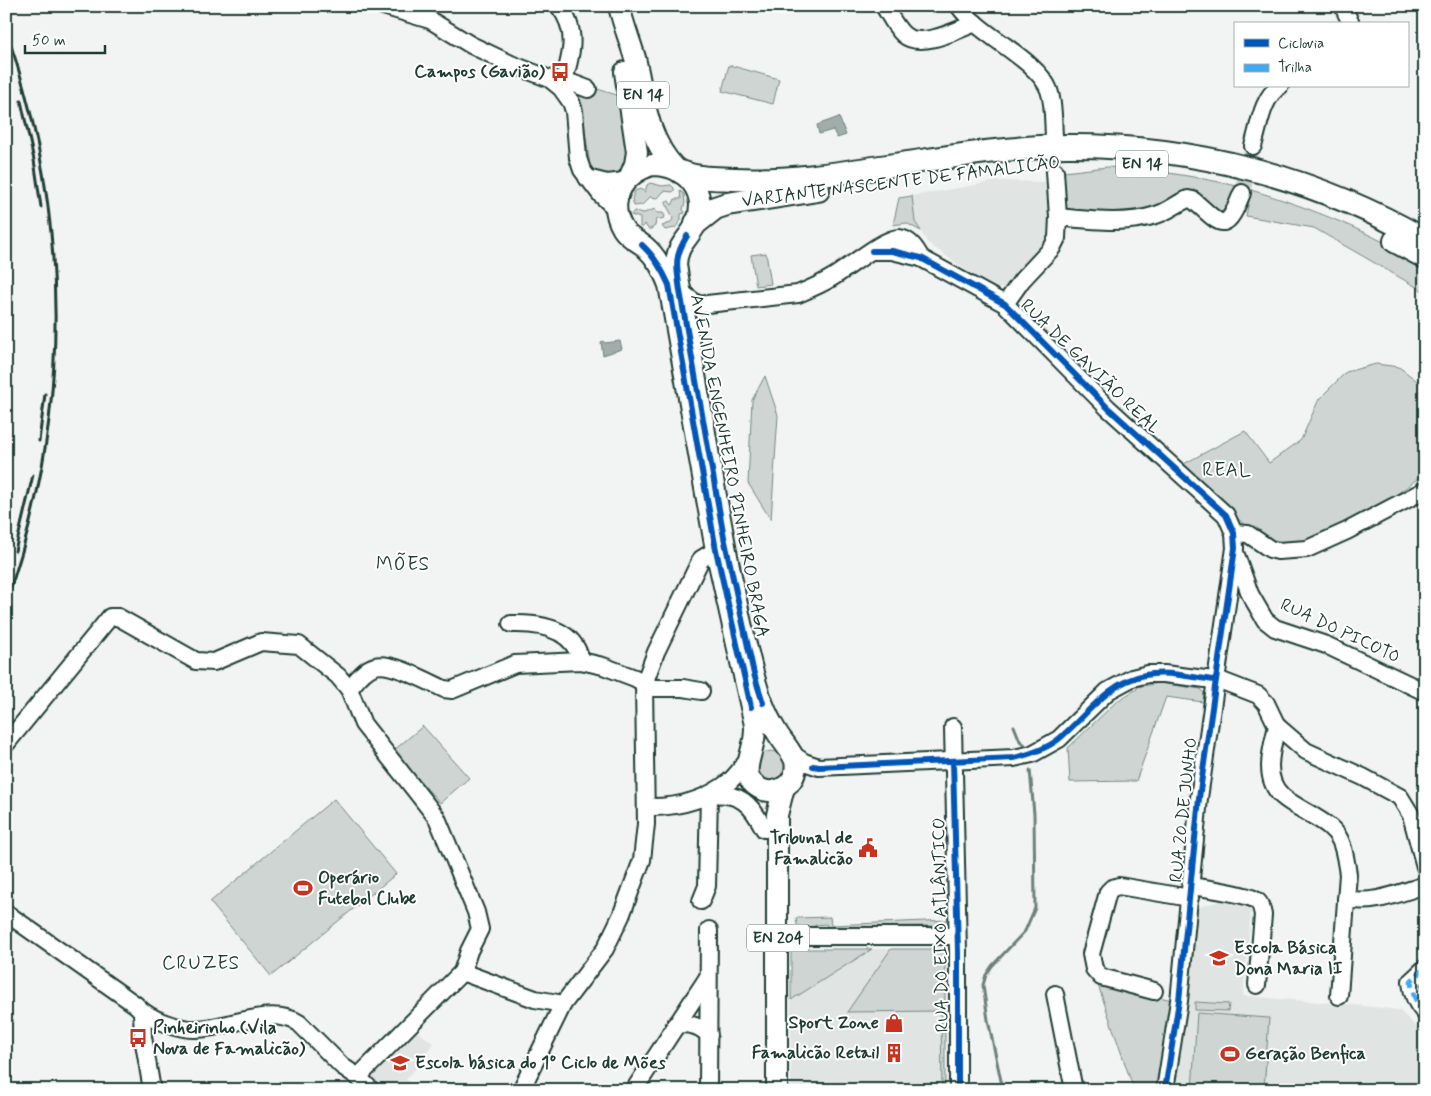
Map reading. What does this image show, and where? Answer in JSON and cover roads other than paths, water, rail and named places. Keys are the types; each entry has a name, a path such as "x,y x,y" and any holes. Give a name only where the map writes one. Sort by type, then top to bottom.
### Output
{"highway":[{"name":"VARIANTE NASCENTE DE FAMALICÃO","path":"679,171 696,178 795,179 994,152 1064,146 1138,149 1182,154 1241,166 1286,178 1372,212 1425,240"},
{"name":"VARIANTE NASCENTE DE FAMALICÃO","path":"691,230 715,208 739,202 994,167 1037,163 1112,162 1180,169 1236,180 1282,193 1330,210 1380,232 1425,257"}],"main road":[{"name":"EN 14","path":"620,11 634,56 654,136 666,159 679,171"},
{"name":"EN 14","path":"616,210 617,199 635,164 637,152 623,58 620,11"},
{"name":"EN 14","path":"627,178 640,169 652,165 664,165 679,171"},
{"name":"AVENIDA ENGENHEIRO PINHEIRO BRAGA","path":"679,171 690,180 699,200 699,212 676,257 680,291 724,537 754,674 770,720 790,751"},
{"name":"AVENIDA ENGENHEIRO PINHEIRO BRAGA","path":"616,210 624,231 652,254 662,269 668,286 716,550 742,672 754,718 755,735 747,768 748,775 752,782 763,790"},
{"name":"EN 14","path":"642,245 654,248 666,247 677,243 691,230"},
{"path":"750,756 757,747 764,743 772,742 780,744 790,751"},
{"name":"EN 204","path":"777,1090 777,815 787,785 795,769 790,751"},
{"path":"763,790 778,790 787,785"},
{"name":"EN 204","path":"763,790 764,1090"}],"street":[{"path":"383,6 430,20 471,45 510,64 558,82 588,89"},
{"path":"558,82 572,51 572,32 559,6"},
{"path":"884,6 898,29 912,39 927,40 975,23"},
{"path":"959,6 975,23 1031,67 1045,82 1052,103 1054,136"},
{"path":"558,82 571,102 574,111 578,158 587,178 616,210"},
{"path":"1253,146 1268,100 1277,88"},
{"path":"1005,304 1022,280 1052,248 1057,238 1058,217 1055,171"},
{"path":"587,178 606,183 627,178"},
{"path":"1058,217 1107,221 1143,218 1157,215 1188,199 1193,200 1215,220 1225,222 1232,216 1242,193"},
{"name":"RUA DE GAVIÃO REAL","path":"698,305 798,294 810,290 833,277 882,243 893,244 906,240 914,247 921,258 1005,304 1108,408 1226,516 1234,540"},
{"path":"680,291 698,305 686,322"},
{"path":"1234,540 1248,534 1270,549 1278,551 1307,549 1347,531 1425,490"},
{"name":"RUA 20 DE JUNHO","path":"1165,1090 1178,1002 1194,841 1214,680 1230,581 1234,540"},
{"name":"RUA DO PICOTO","path":"1234,540 1250,594 1265,620 1275,628 1326,644 1425,692"},
{"path":"521,1090 563,1004 602,954 621,916 642,860 646,824 644,684 656,652 701,559 716,550"},
{"name":"RUA DO PICOTO","path":"1230,581 1242,587 1250,594"},
{"path":"6,744 110,617 118,618 196,661 214,662 261,642 299,645 338,676 349,689 363,724 438,818 476,912 480,929 469,951 462,972 358,1077"},
{"path":"511,624 524,623 558,630 575,644 581,661"},
{"path":"349,689 366,671 374,666 382,665 396,668 444,689 452,690 515,664 581,661 603,666 635,678 653,688 683,688 701,691"},
{"path":"790,751 804,762 819,768 1014,758 1032,754 1059,739 1108,691 1132,678 1148,674 1164,674 1214,680 1258,695 1266,703 1278,726 1306,751 1370,780 1400,797 1411,815 1425,868"},
{"path":"1278,726 1271,754 1270,769 1272,778 1281,795 1325,822 1341,841 1348,874 1339,996"},
{"name":"RUA DO EIXO ATLÂNTICO","path":"953,727 958,1090"},
{"path":"646,807 678,806 709,794 730,781 750,756"},
{"path":"787,785 819,768"},
{"path":"709,794 735,796 746,802 757,814 764,829"},
{"path":"701,901 707,886 709,794"},
{"path":"1154,991 1101,977 1094,969 1090,954 1108,892 1112,888 1119,886 1247,897 1257,900 1263,915 1257,985"},
{"path":"1346,899 1359,902 1377,900 1425,886"},
{"path":"6,913 136,1005 142,1012 156,1020 186,1029 196,1029 256,1018 282,1017 292,1019 299,1023 342,1066 358,1077 371,1090"},
{"path":"708,1090 709,930"},
{"path":"778,936 957,936"},
{"path":"1425,968 1411,980 1418,1006 1425,1013"},
{"path":"462,972 535,999 563,1004"},
{"path":"634,1090 708,977"},
{"path":"1055,994 1074,1090"},
{"path":"142,1012 143,1037 152,1090"},
{"path":"675,1025 693,1024 703,1029 709,1035"}],"waterway":[{"path":"1014,726 1020,741 1025,745"},
{"path":"1003,1090 988,1020 983,985 986,975 992,966 1025,931 1035,908 1034,814 1030,770"}],"tunnel":[{"path":"1242,193 1253,146"}],"railway":[{"path":"6,31 27,101 43,172 52,244 55,316 52,388 43,460 28,531 6,601"},
{"path":"21,101 34,160 41,207"},
{"path":"39,441 45,394"},
{"path":"15,551 33,475"}],"place":[{"name":"Campos (Gavião)","path":"560,72"},
{"name":"Tribunal de Famalicão","path":"868,848"},
{"name":"Operário Futebol Clube","path":"303,888"},
{"name":"Escola Básica Dona Maria II","path":"1219,958"},
{"name":"Sport Zone","path":"894,1023"},
{"name":"Pinheirinho (Vila Nova de Famalicão)","path":"138,1038"},
{"name":"Famalicão Retail","path":"894,1053"},
{"name":"Geração Benfica","path":"1230,1054"},
{"name":"Escola básica do 1º Ciclo de Mões","path":"400,1063"}],"district":[{"name":"REAL","path":"1227,470"},
{"name":"MÕES","path":"403,564"},
{"name":"CRUZES","path":"201,963"}]}
